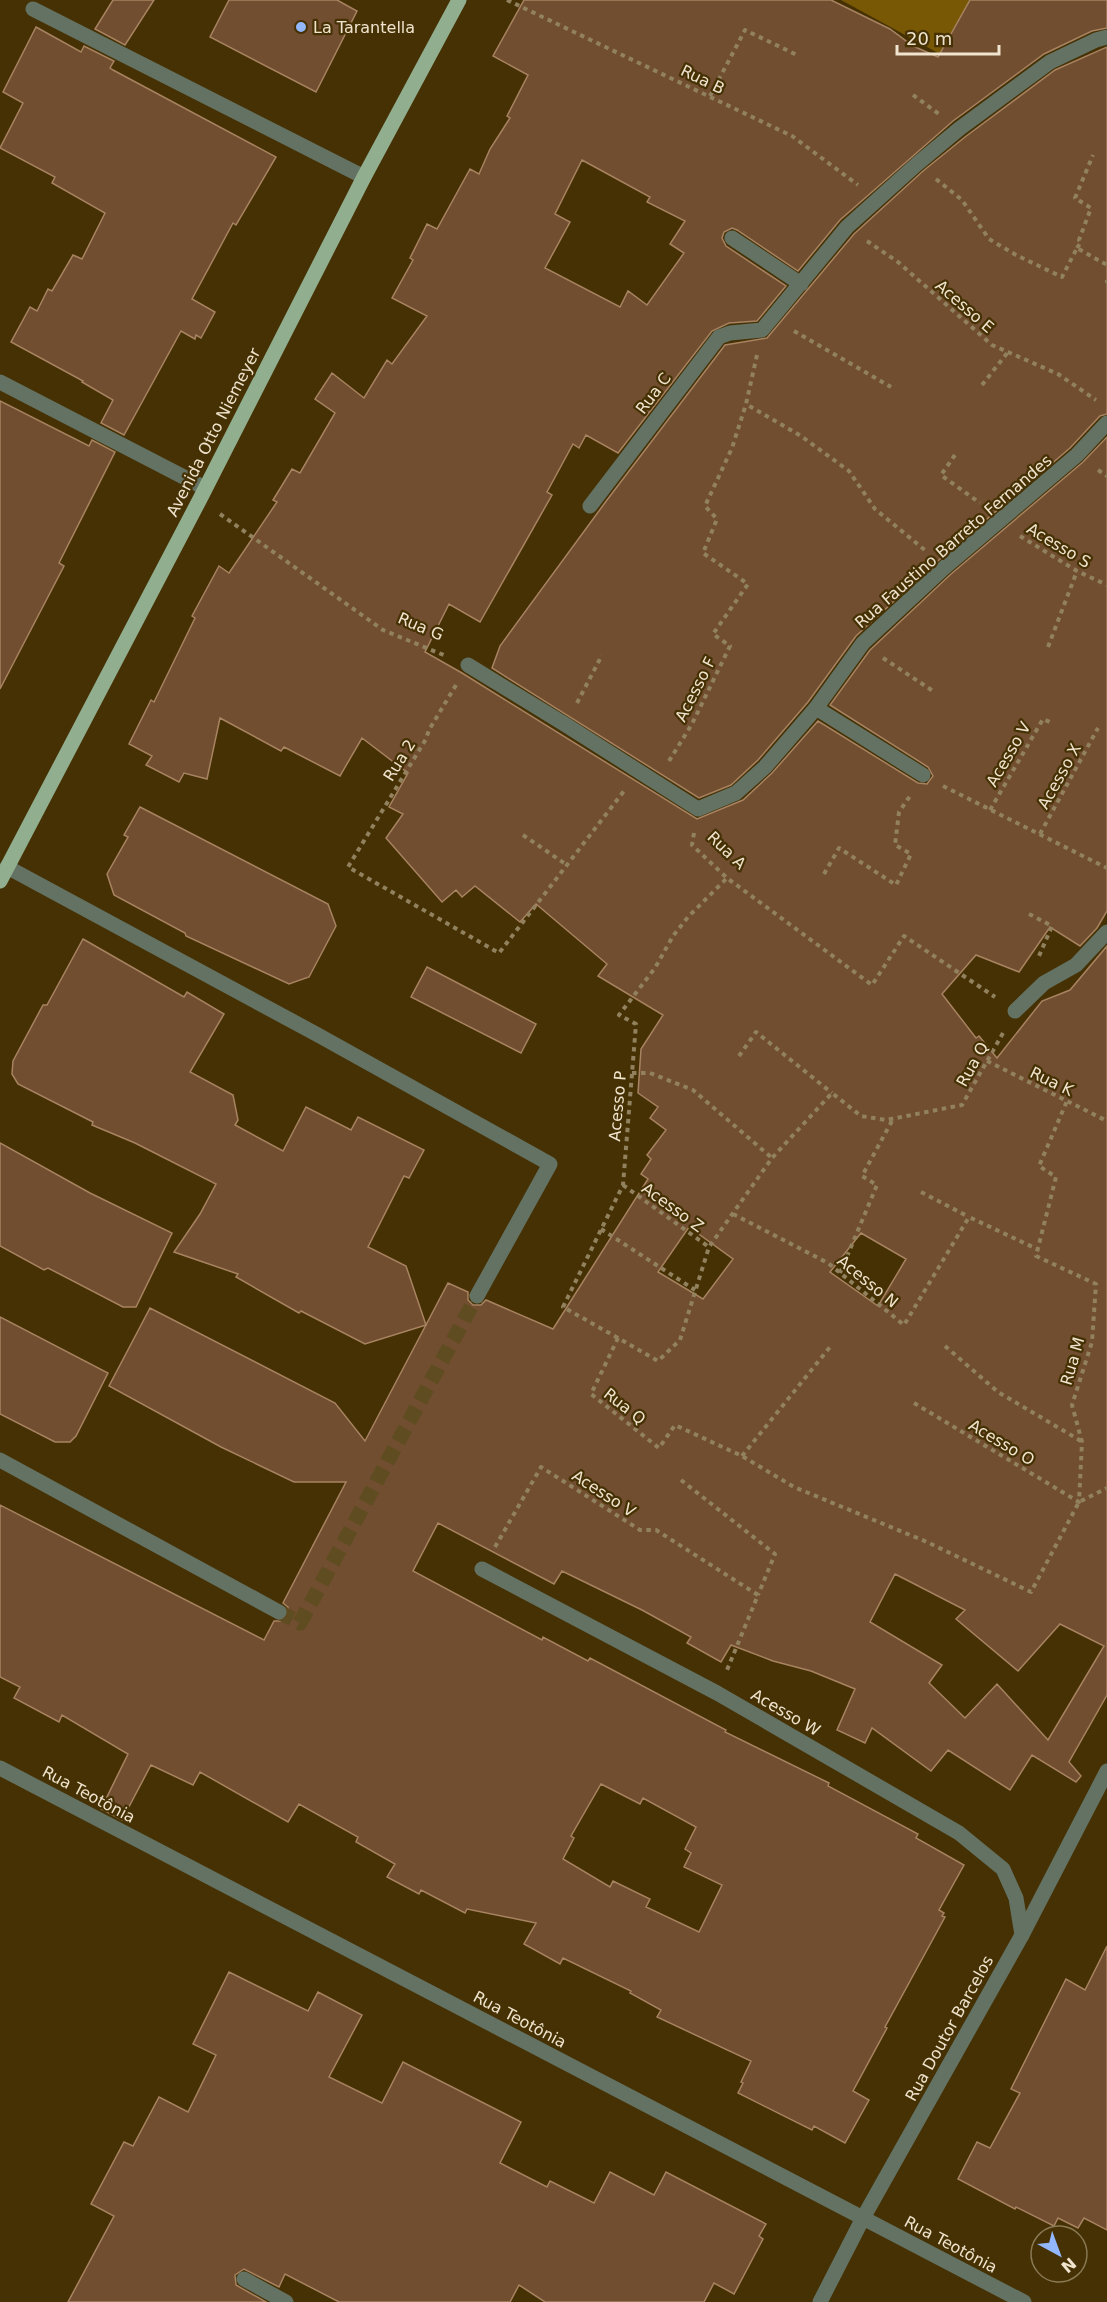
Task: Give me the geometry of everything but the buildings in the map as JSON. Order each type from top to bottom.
[{"type":"main road","name":"Avenida Otto Niemeyer","points":[[4,874],[364,177],[459,0]]},
{"type":"street","points":[[33,9],[364,177]]},
{"type":"street","points":[[762,330],[847,227],[917,164],[959,129],[1050,62],[1107,37]]},
{"type":"street","points":[[732,238],[801,284]]},
{"type":"street","name":"Rua C","points":[[591,506],[719,337],[730,333],[762,330]]},
{"type":"street","points":[[0,382],[202,494]]},
{"type":"street","name":"Rua Faustino Barreto Fernandes","points":[[698,809],[736,793],[765,767],[816,708],[863,644],[945,567],[1077,455],[1107,423]]},
{"type":"street","points":[[468,665],[566,724],[698,809]]},
{"type":"street","points":[[816,708],[923,775]]},
{"type":"street","points":[[4,874],[318,1035],[550,1164],[477,1296]]},
{"type":"street","points":[[1015,1011],[1044,983],[1076,965],[1107,932]]},
{"type":"street","points":[[0,1460],[279,1612]]},
{"type":"street","name":"Acesso W","points":[[482,1569],[717,1693],[959,1833],[1003,1869],[1016,1898],[1022,1935]]},
{"type":"street","name":"Rua Teotônia","points":[[0,1768],[1024,2302]]},
{"type":"street","name":"Rua Doutor Barcelos","points":[[820,2302],[863,2218],[1022,1935],[1107,1771]]},
{"type":"street","points":[[244,2279],[286,2302]]},
{"type":"path","name":"Rua B","points":[[507,0],[792,136],[878,199]]},
{"type":"path","points":[[710,96],[745,30],[799,56]]},
{"type":"path","points":[[917,164],[962,200],[989,239],[1062,277],[1081,242],[1079,240],[1091,208],[1075,198],[1093,155]]},
{"type":"path","name":"Acesso E","points":[[847,227],[898,262],[992,345],[1058,374],[1097,400]]},
{"type":"path","points":[[1077,248],[1107,265]]},
{"type":"path","points":[[772,318],[891,387]]},
{"type":"path","name":"Acesso F","points":[[656,782],[692,724],[730,646],[713,634],[748,584],[703,553],[717,519],[705,506],[732,448],[746,404],[762,330]]},
{"type":"path","points":[[982,386],[1008,352]]},
{"type":"path","points":[[746,404],[801,436],[849,471],[875,509],[945,567]]},
{"type":"path","name":"Acesso S","points":[[956,455],[941,475],[1001,521],[1077,571],[1107,585]]},
{"type":"path","name":"Rua G","points":[[202,494],[383,630],[468,665]]},
{"type":"path","points":[[1048,647],[1077,571]]},
{"type":"path","points":[[863,644],[933,691]]},
{"type":"path","points":[[566,724],[602,655]]},
{"type":"path","name":"Rua 2","points":[[468,665],[348,867],[499,953],[567,865]]},
{"type":"path","name":"Acesso V","points":[[990,810],[1043,719],[1052,723]]},
{"type":"path","name":"Acesso X","points":[[1041,834],[1098,728]]},
{"type":"path","points":[[523,835],[567,865],[639,772]]},
{"type":"path","points":[[824,874],[839,848],[896,885],[911,854],[895,845],[899,812],[923,775],[1107,868]]},
{"type":"path","name":"Rua A","points":[[698,809],[692,845],[727,878],[872,985],[904,936],[1015,1011]]},
{"type":"path","name":"Acesso P","points":[[618,1338],[563,1307],[623,1185],[636,1024],[619,1015],[655,968],[673,936],[688,917],[727,878]]},
{"type":"path","name":"Rua Q","points":[[739,1056],[756,1032],[861,1116],[886,1120],[962,1106],[1015,1011]]},
{"type":"path","name":"Rua K","points":[[987,1061],[1107,1121]]},
{"type":"path","points":[[632,1073],[650,1073],[693,1090],[772,1158]]},
{"type":"path","points":[[618,1338],[658,1361],[680,1341],[709,1247],[772,1158],[832,1093]]},
{"type":"path","points":[[921,1192],[1037,1249],[1056,1177],[1039,1166],[1067,1101]]},
{"type":"path","points":[[840,1273],[877,1185],[862,1176],[893,1118]]},
{"type":"path","name":"Acesso Z","points":[[623,1185],[709,1247]]},
{"type":"path","name":"Acesso N","points":[[733,1214],[828,1263],[904,1325],[969,1217]]},
{"type":"path","points":[[601,1229],[694,1290]]},
{"type":"path","name":"Rua M","points":[[1037,1249],[1036,1256],[1096,1284],[1092,1342],[1072,1405],[1082,1442],[1079,1502]]},
{"type":"path","name":"Rua Q","points":[[618,1338],[591,1394],[659,1448],[675,1425],[742,1456],[794,1487],[927,1542],[1031,1592],[1079,1502]]},
{"type":"path","points":[[945,1346],[998,1392],[1082,1442]]},
{"type":"path","points":[[742,1456],[830,1347]]},
{"type":"path","name":"Acesso O","points":[[914,1403],[1079,1502]]},
{"type":"path","name":"Acesso V","points":[[482,1569],[541,1467],[640,1530],[656,1530],[758,1595]]},
{"type":"path","points":[[681,1480],[775,1554],[717,1693]]},
{"type":"path","points":[[1079,1502],[1107,1488]]},
{"type":"shaded area","points":[[841,0],[970,0],[940,54]]},
{"type":"tunnel","points":[[279,1612],[300,1623],[477,1296]]},
{"type":"place","name":"La Tarantella","points":[[301,27]]}]
